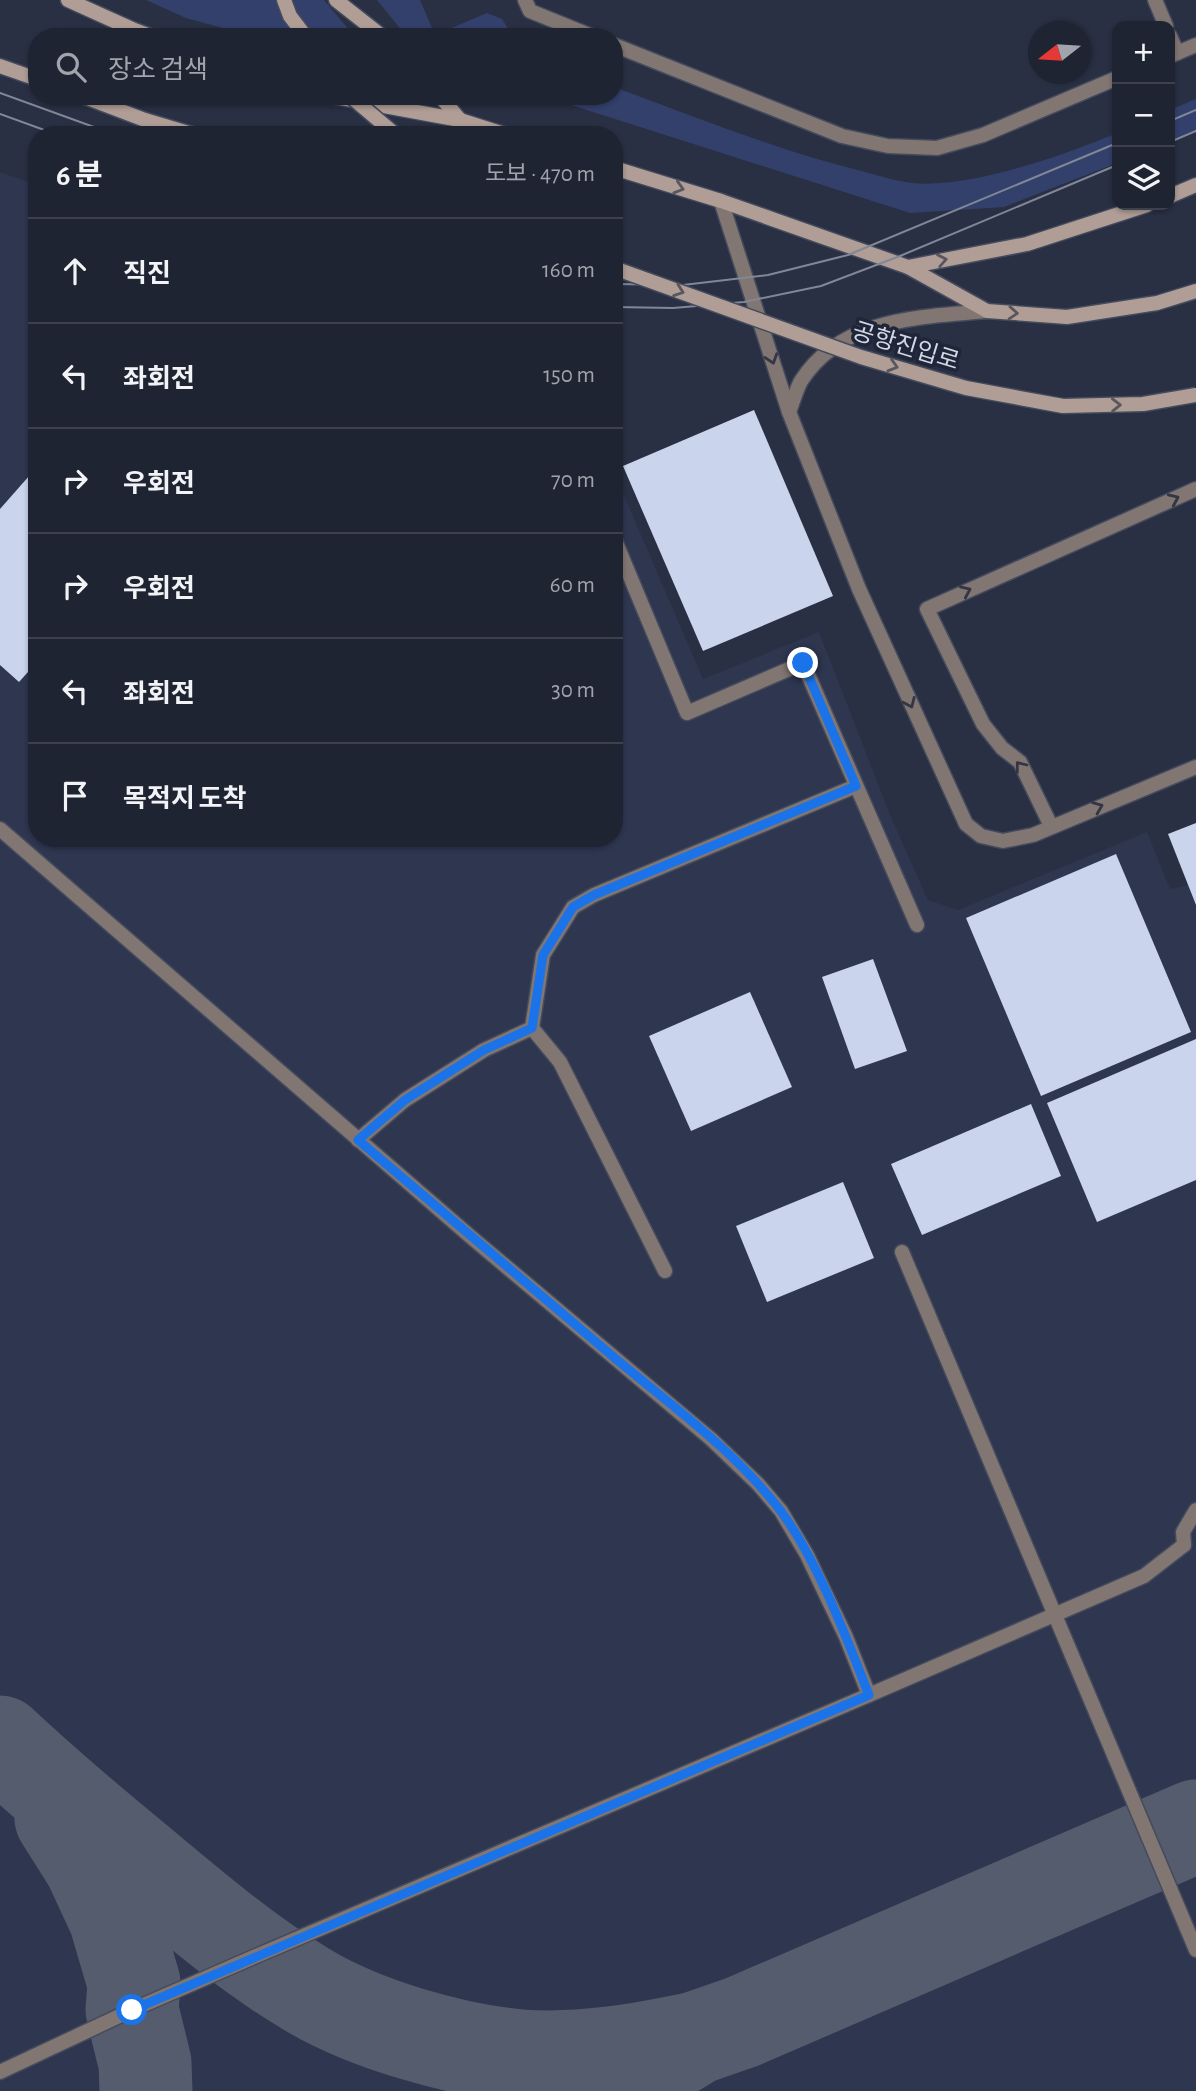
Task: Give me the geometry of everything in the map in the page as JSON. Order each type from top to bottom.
[{"type":"main road","points":[[68,0],[132,28]]},
{"type":"main road","points":[[284,0],[290,16],[299,28]]},
{"type":"main road","points":[[336,0],[372,28]]},
{"type":"main road","points":[[0,66],[28,76]]},
{"type":"main road","points":[[106,105],[165,126]]},
{"type":"main road","points":[[361,105],[385,126]]},
{"type":"main road","points":[[379,105],[479,126]]},
{"type":"main road","points":[[448,105],[460,120]]},
{"type":"main road","points":[[623,171],[721,201],[908,267],[987,311],[1067,317],[1157,303],[1196,291]]},
{"type":"main road","points":[[1175,193],[1196,185]]},
{"type":"main road","points":[[908,267],[1027,244],[1132,210]]},
{"type":"main road","name":"공항진입로","points":[[623,271],[861,357],[966,388],[1063,406],[1143,404],[1196,395]]},
{"type":"lane","points":[[525,0],[530,11],[572,28]]},
{"type":"lane","points":[[1155,0],[1164,21]]},
{"type":"lane","points":[[1175,54],[1196,45]]},
{"type":"lane","points":[[623,49],[842,136],[888,146],[937,148],[983,135],[1112,80]]},
{"type":"lane","points":[[721,201],[789,412],[881,641],[966,824],[981,836],[1003,841],[1033,835],[1196,767]]},
{"type":"lane","points":[[789,412],[800,384],[815,362],[850,337],[883,323],[987,311]]},
{"type":"lane","points":[[1051,826],[1020,762],[997,743],[983,724],[927,609],[1196,489]]},
{"type":"lane","points":[[623,560],[687,713],[803,663],[917,925]]},
{"type":"lane","points":[[665,1271],[560,1062],[532,1028],[543,955],[573,907],[594,895],[856,786]]},
{"type":"lane","points":[[0,829],[471,1237],[711,1439],[758,1484],[781,1511],[807,1555],[846,1637],[869,1695]]},
{"type":"lane","points":[[358,1140],[405,1100],[484,1050],[532,1028]]},
{"type":"lane","points":[[902,1252],[1196,1950]]},
{"type":"lane","points":[[0,2072],[256,1956],[1144,1576],[1190,1547],[1183,1532],[1196,1510]]},
{"type":"shaded area","points":[[146,0],[324,0],[347,28],[223,28],[186,18]]},
{"type":"shaded area","points":[[377,0],[420,0],[432,28],[400,28]]},
{"type":"shaded area","points":[[487,13],[502,19],[508,28],[452,28]]},
{"type":"shaded area","points":[[623,90],[829,163],[912,183],[961,181],[988,176],[1044,160],[1112,135],[1112,165],[1004,207],[910,213],[571,105],[623,105]]},
{"type":"shaded area","points":[[1196,99],[1196,132],[1175,140],[1175,108]]},
{"type":"shaded area","points":[[0,172],[28,182],[28,847],[623,847],[623,493],[703,679],[819,632],[891,817],[928,900],[958,910],[1147,832],[1170,889],[1188,885],[1196,906],[1196,2091],[0,2091]]},
{"type":"building","points":[[754,410],[833,596],[703,651],[623,466]]},
{"type":"building","points":[[28,477],[28,672],[19,682],[0,665],[0,509]]},
{"type":"building","points":[[1196,823],[1196,905],[1168,834]]},
{"type":"building","points":[[1116,854],[1191,1032],[1041,1096],[966,918]]},
{"type":"building","points":[[873,959],[907,1051],[855,1069],[822,977]]},
{"type":"building","points":[[750,992],[792,1087],[691,1131],[649,1036]]},
{"type":"building","points":[[1196,1039],[1196,1180],[1097,1222],[1047,1103]]},
{"type":"building","points":[[1031,1104],[1061,1176],[922,1235],[891,1164]]},
{"type":"building","points":[[843,1182],[874,1258],[767,1302],[736,1226]]},
{"type":"taxiway","points":[[0,1742],[227,1935],[329,2002],[410,2033],[468,2048],[522,2056],[566,2057],[610,2053],[696,2038]]},
{"type":"taxiway","points":[[61,1818],[90,1864],[115,1918],[134,1983],[132,2010],[145,2063],[146,2091]]},
{"type":"taxiway","points":[[640,2066],[673,2052],[696,2038],[742,2022],[1196,1826]]},
{"type":"tram line","points":[[0,93],[28,103]]},
{"type":"tram line","points":[[33,105],[91,126]]},
{"type":"tram line","points":[[1175,119],[1196,110]]},
{"type":"tram line","points":[[0,114],[33,126]]},
{"type":"tram line","points":[[1175,140],[1196,131]]},
{"type":"tram line","points":[[623,284],[683,285],[768,275],[848,255],[1112,145]]},
{"type":"tram line","points":[[623,307],[673,308],[744,302],[821,286],[900,256],[1112,167]]},
{"type":"route","points":[[132,2010],[869,1695],[846,1637],[807,1555],[781,1511],[758,1484],[711,1439],[358,1140],[405,1100],[484,1050],[532,1028],[543,955],[573,907],[594,895],[856,786],[803,663]]}]
